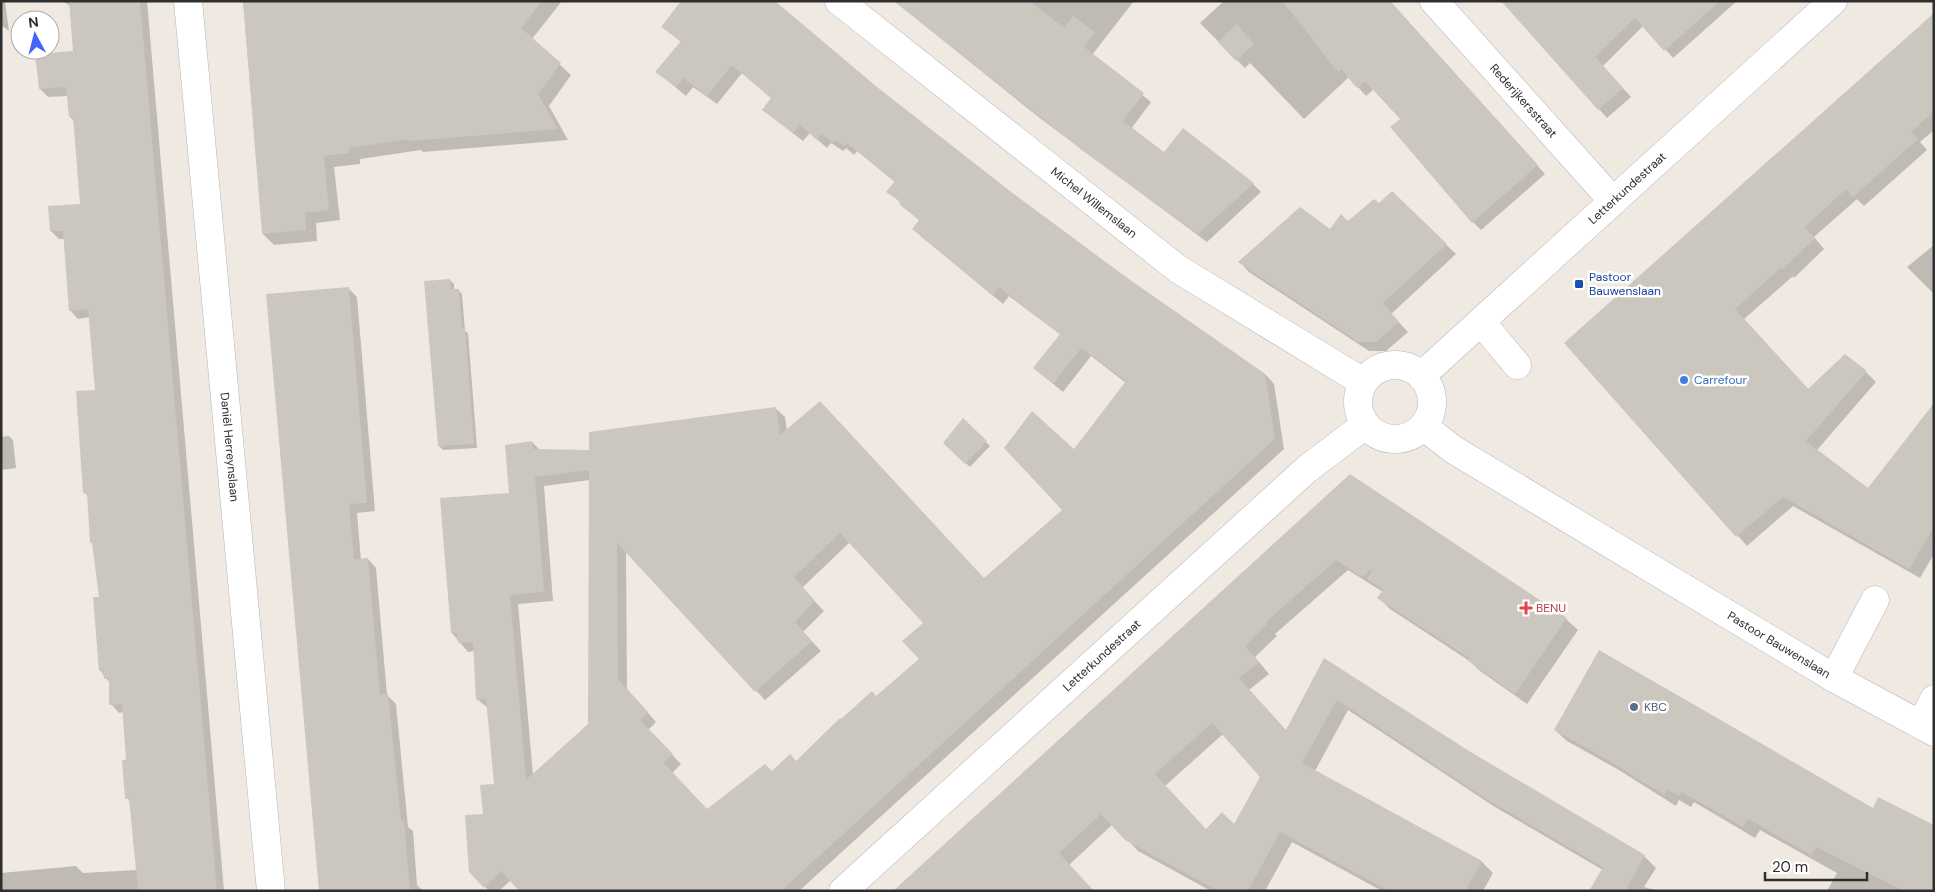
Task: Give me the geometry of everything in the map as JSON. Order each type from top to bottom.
[{"type":"street","name":"Daniël Herreynslaan","points":[[188,1],[271,891]]},
{"type":"street","name":"Michel Willemslaan","points":[[839,1],[1178,269],[1363,382]]},
{"type":"street","name":"Rederijkersstraat","points":[[1434,1],[1613,201]]},
{"type":"street","name":"Letterkundestraat","points":[[1421,376],[1833,1]]},
{"type":"street","points":[[1481,322],[1517,365]]},
{"type":"street","points":[[1390,365],[1402,365],[1421,376],[1429,386],[1432,398],[1431,411],[1416,433],[1404,438],[1389,439],[1376,434],[1365,425],[1357,405],[1358,394],[1363,382],[1379,368],[1390,365]]},
{"type":"street","name":"Letterkundestraat","points":[[843,891],[1307,469],[1365,425]]},
{"type":"street","name":"Pastoor Bauwenslaan","points":[[1422,426],[1454,450],[1834,678],[1927,728]]},
{"type":"street","points":[[1834,678],[1875,600]]},
{"type":"street","points":[[1927,728],[1934,699]]},
{"type":"building","points":[[69,1],[140,1],[217,891],[138,891],[129,798],[125,799],[122,760],[126,760],[122,704],[109,705],[109,678],[104,679],[103,670],[99,671],[93,597],[99,597],[92,543],[90,543],[87,493],[83,493],[76,391],[95,390],[88,309],[69,311],[63,231],[50,231],[48,206],[80,204],[73,117],[69,117],[66,87],[39,89],[36,60],[60,60],[60,52],[73,51]]},
{"type":"building","points":[[243,1],[542,1],[521,28],[561,63],[538,94],[558,129],[410,141],[409,139],[349,148],[349,153],[324,156],[329,210],[305,213],[306,230],[262,234]]},
{"type":"building","points":[[681,1],[775,1],[877,87],[1010,191],[1134,283],[1265,374],[1275,439],[781,891],[519,891],[501,871],[484,888],[469,872],[465,815],[483,814],[480,785],[494,784],[486,699],[476,700],[473,642],[458,643],[457,633],[451,633],[440,498],[509,493],[505,445],[532,441],[533,449],[589,450],[589,432],[776,407],[780,435],[820,401],[984,578],[1062,510],[1004,448],[1032,411],[1074,449],[1126,381],[1081,348],[1053,384],[1033,368],[1060,334],[999,287],[993,295],[912,229],[919,220],[899,204],[901,202],[886,192],[895,181],[847,143],[844,146],[836,140],[833,143],[821,134],[817,140],[800,125],[793,133],[762,110],[771,98],[732,65],[707,96],[683,78],[676,87],[655,72],[681,41],[661,27]],"holes":[[[589,470],[588,724],[526,780],[510,595],[544,592],[535,477]],[[840,533],[923,623],[902,641],[919,659],[876,696],[872,691],[840,718],[796,761],[790,754],[772,771],[765,764],[707,809],[664,763],[673,754],[640,720],[648,712],[618,679],[617,543],[755,692],[812,641],[795,622],[815,601],[794,577]]]},
{"type":"building","points":[[894,1],[1030,1],[1064,28],[1073,16],[1095,32],[1084,47],[1144,93],[1123,121],[1164,152],[1183,128],[1254,183],[1198,234],[1083,151]]},
{"type":"building","points":[[1282,1],[1390,1],[1538,165],[1472,223],[1390,127],[1400,119],[1365,81],[1357,88],[1341,69],[1338,72]]},
{"type":"building","points":[[1501,1],[1720,1],[1664,51],[1635,18],[1595,57],[1623,88],[1598,110]]},
{"type":"building","points":[[1934,13],[1934,111],[1911,132],[1918,139],[1853,197],[1846,189],[1805,227],[1815,238],[1783,269],[1782,267],[1735,309],[1808,389],[1845,354],[1867,371],[1806,441],[1868,488],[1934,403],[1934,527],[1909,569],[1783,497],[1736,537],[1564,343]]},
{"type":"building","points":[[1237,24],[1254,44],[1236,61],[1218,42]]},
{"type":"building","points":[[1392,191],[1447,244],[1383,303],[1399,322],[1376,342],[1358,342],[1238,262],[1300,207],[1330,229],[1341,214],[1348,221],[1374,199],[1379,203]]},
{"type":"building","points":[[450,279],[451,289],[459,289],[462,328],[465,328],[474,444],[438,446],[424,281]]},
{"type":"building","points":[[349,287],[367,503],[349,504],[354,559],[368,558],[380,695],[388,694],[401,821],[404,821],[410,891],[319,891],[266,294]]},
{"type":"building","points":[[963,418],[987,441],[965,464],[943,443]]},
{"type":"building","points":[[1350,474],[1567,618],[1515,694],[1467,660],[1469,658],[1377,598],[1383,590],[1367,579],[1373,568],[1362,577],[1336,560],[1265,623],[1267,624],[1245,646],[1259,662],[1239,678],[1286,730],[1324,658],[1469,751],[1645,855],[1625,891],[1589,891],[1603,867],[1483,797],[1337,700],[1302,763],[1482,861],[1465,891],[1389,891],[1280,832],[1248,891],[1218,891],[1125,840],[1101,814],[1059,853],[1094,891],[893,891]],"holes":[[[1212,723],[1260,777],[1234,824],[1222,812],[1206,829],[1155,774]]]},
{"type":"building","points":[[1599,650],[1873,808],[1878,797],[1934,825],[1934,891],[1904,891],[1816,847],[1811,855],[1748,819],[1743,827],[1682,792],[1679,796],[1668,790],[1664,795],[1554,730]]},
{"type":"place","name":"Pastoor Bauwenslaan","points":[[1579,284]]},
{"type":"place","name":"Carrefour","points":[[1684,380]]},
{"type":"place","name":"BENU","points":[[1526,608]]},
{"type":"place","name":"KBC","points":[[1634,707]]}]
